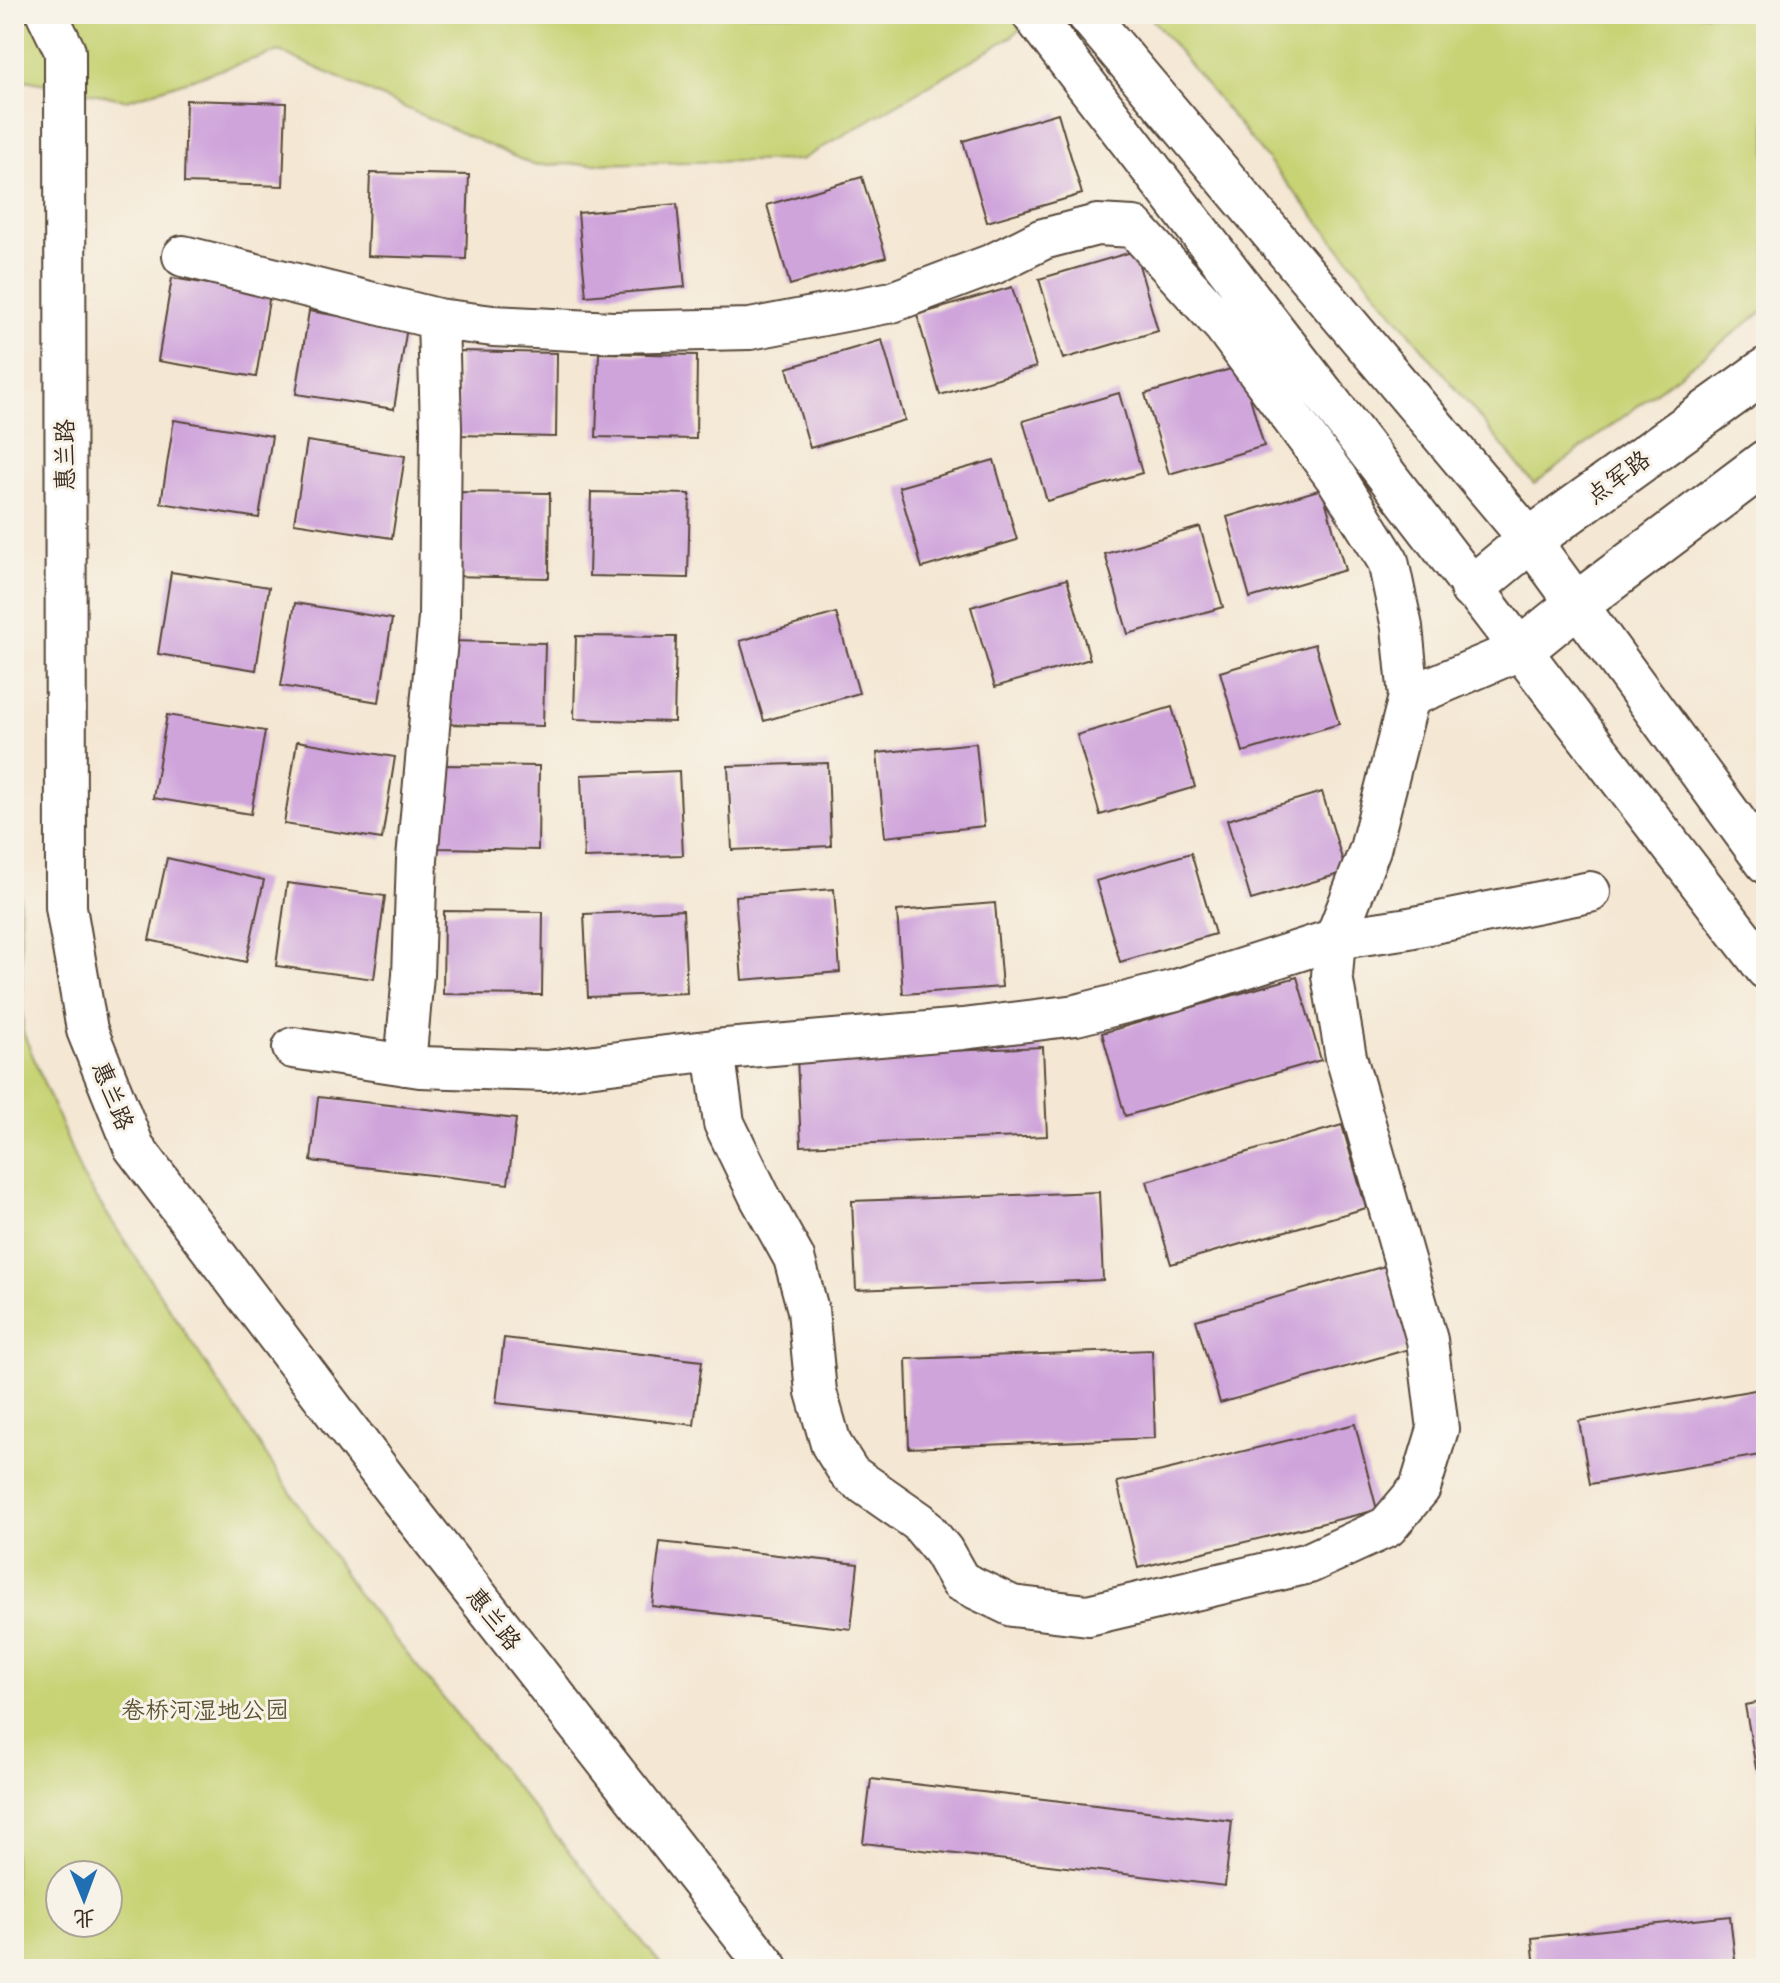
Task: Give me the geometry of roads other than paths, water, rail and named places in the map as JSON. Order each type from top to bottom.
[{"type":"main road","name":"点军路","points":[[1472,588],[1530,540],[1766,370]]},
{"type":"main road","points":[[1522,649],[1766,462]]},
{"type":"street","name":"惠兰路","points":[[47,14],[65,51],[66,907],[87,1030],[134,1147],[394,1490],[769,1969]]},
{"type":"street","points":[[1032,14],[1766,969]]},
{"type":"street","points":[[1087,14],[1530,540],[1766,863]]},
{"type":"street","points":[[183,256],[438,319],[493,326],[613,332],[750,329],[892,302],[993,264],[1043,239],[1097,225],[1134,227],[1224,326],[1337,479],[1388,561],[1402,627],[1409,697],[1370,849],[1335,939],[1332,976],[1346,1057],[1427,1340],[1438,1429],[1420,1488],[1387,1527],[1309,1563],[1088,1615],[1012,1606],[960,1581],[943,1551],[919,1522],[850,1474],[831,1444],[816,1392],[808,1310],[794,1258],[724,1123],[714,1050]]},
{"type":"street","points":[[405,1065],[423,782],[439,618],[441,428],[438,319]]},
{"type":"street","points":[[1409,697],[1522,649]]},
{"type":"street","points":[[293,1048],[405,1065],[547,1071],[714,1050],[963,1029],[1076,1015],[1176,990],[1335,939],[1409,928],[1590,892]]},
{"type":"park label","name":"卷桥河湿地公园","points":[[205,1710]]}]
